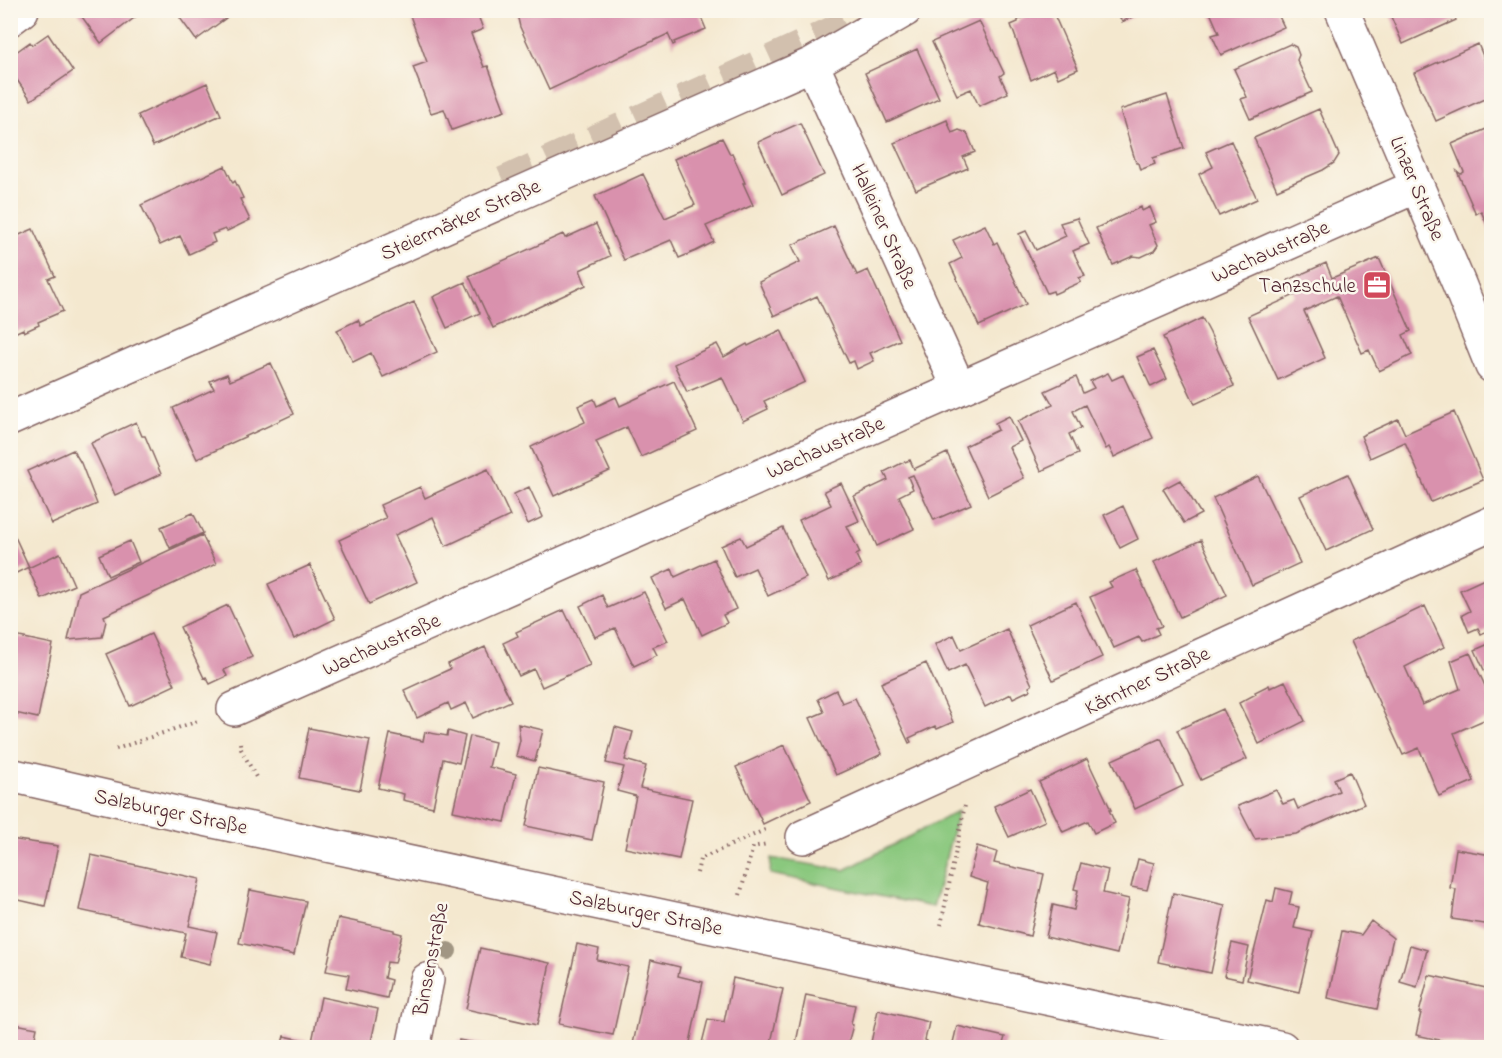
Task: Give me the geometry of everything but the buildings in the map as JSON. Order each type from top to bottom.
[{"type":"street","points":[[10,19],[22,10]]},
{"type":"street","name":"Steiermärker Straße","points":[[10,419],[812,64],[905,10]]},
{"type":"street","name":"Linzer Straße","points":[[1342,10],[1491,366]]},
{"type":"street","name":"Halleiner Straße","points":[[812,64],[958,388]]},
{"type":"street","name":"Wachaustraße","points":[[234,709],[1417,186]]},
{"type":"street","name":"Kärntner Straße","points":[[803,837],[1491,523]]},
{"type":"street","name":"Salzburger Straße","points":[[10,775],[185,815],[1282,1047]]},
{"type":"street","name":"Binsenstraße","points":[[413,1047],[427,980]]},
{"type":"path","points":[[116,749],[234,709]]},
{"type":"path","points":[[941,925],[968,791],[959,766]]},
{"type":"path","points":[[697,873],[700,859],[775,825],[803,837]]},
{"type":"path","points":[[730,931],[753,847],[803,837]]},
{"type":"path","name":"Binsenstraße","points":[[427,980],[447,870]]},
{"type":"green space","points":[[958,811],[933,907],[770,874],[771,858],[845,870]]},
{"type":"tunnel","points":[[504,183],[872,15]]},
{"type":"place","name":"Tanzschule","points":[[1377,285]]}]
